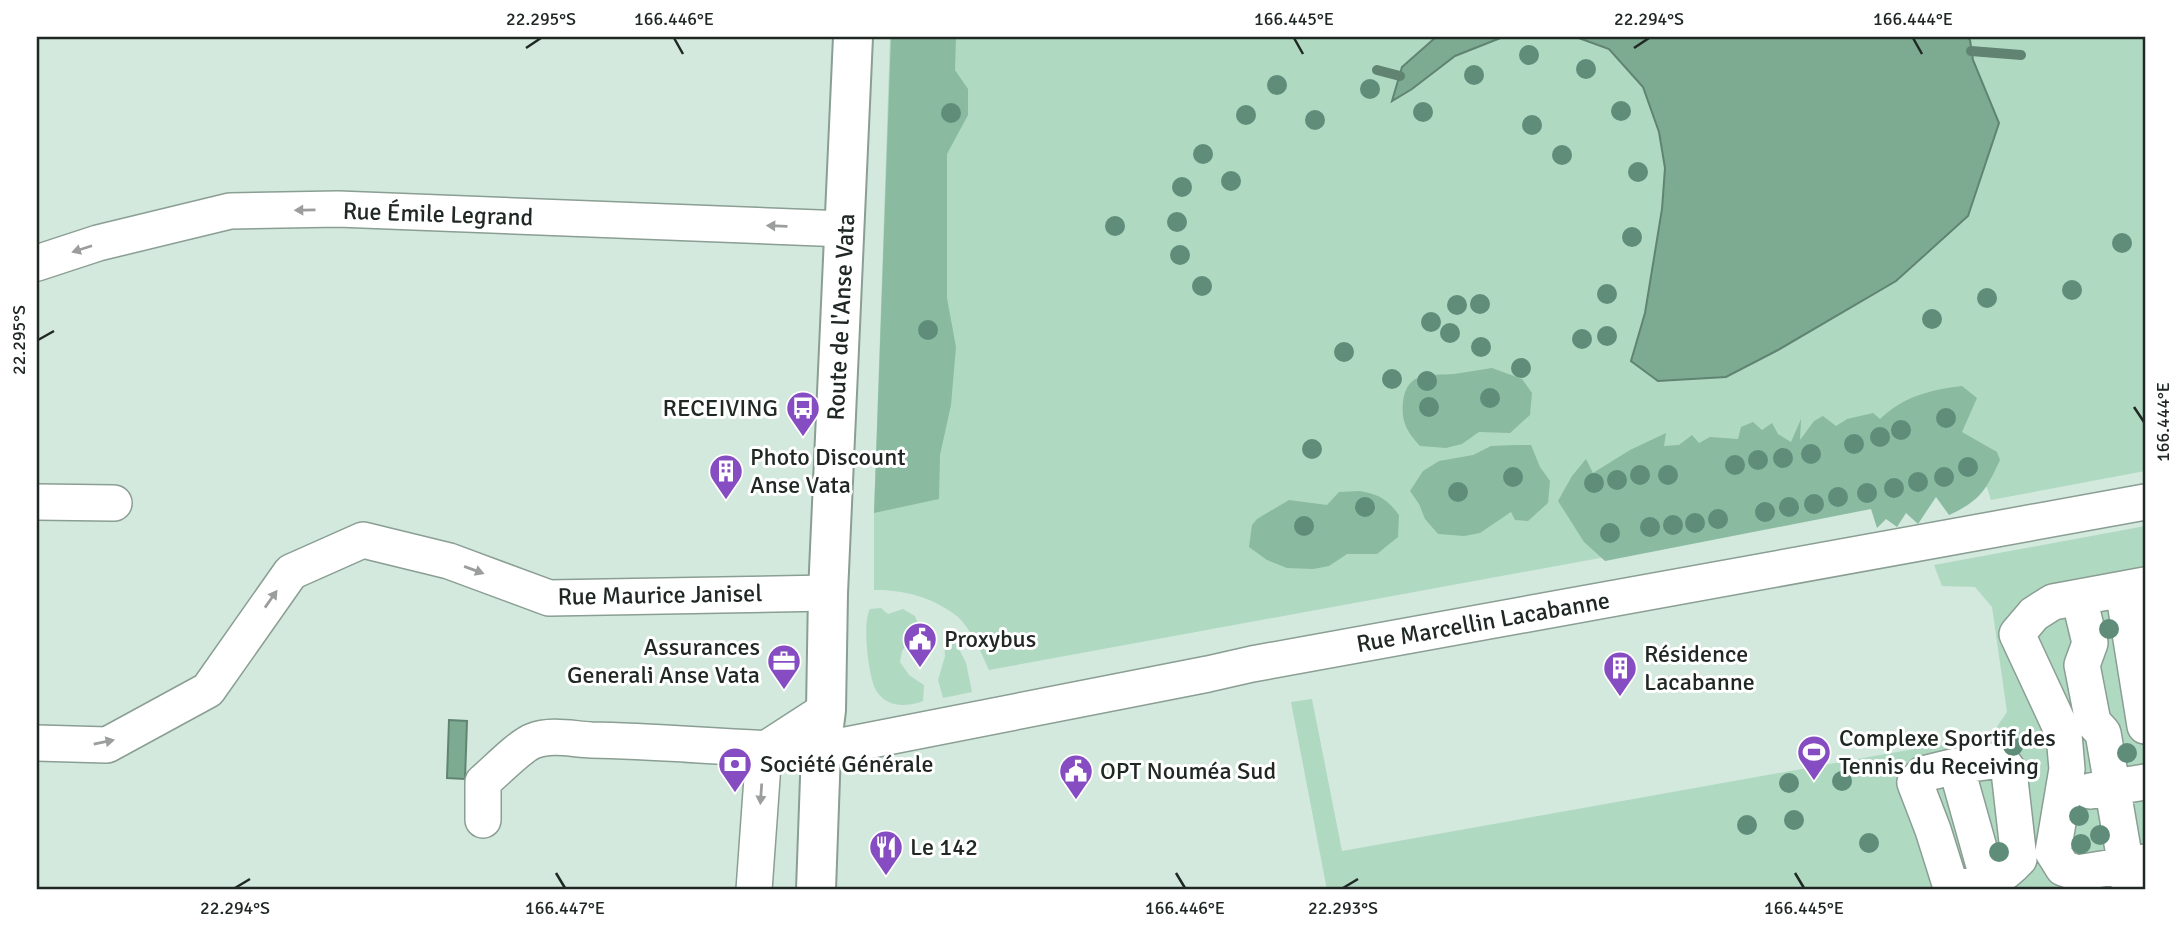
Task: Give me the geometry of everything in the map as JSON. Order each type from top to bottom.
[{"type":"main road","name":"Route de l'Anse Vata","points":[[816,890],[821,750],[826,710],[828,593],[853,37]]},
{"type":"street","name":"Rue Émile Legrand","points":[[37,263],[98,243],[230,211],[338,209],[845,229]]},
{"type":"street","points":[[37,502],[114,503]]},
{"type":"street","name":"Rue Marcellin Lacabanne","points":[[483,820],[483,782],[530,742],[549,737],[645,740],[764,750],[821,750],[1252,664],[2145,502]]},
{"type":"street","name":"Rue Maurice Janisel","points":[[37,743],[107,745],[208,690],[291,572],[363,540],[449,561],[549,598],[828,593]]},
{"type":"street","points":[[2082,610],[2090,643],[2082,664],[2093,722],[2104,733],[2129,784],[2134,872],[2077,873],[2063,868],[2053,852],[2067,768],[2063,735],[2017,634],[2034,614],[2053,601],[2139,595]]},
{"type":"street","points":[[2034,614],[2056,609],[2082,610],[2139,595]]},
{"type":"street","points":[[2139,595],[2145,726]]},
{"type":"street","points":[[2088,695],[2142,685]]},
{"type":"street","points":[[754,890],[764,750],[826,710]]},
{"type":"street","points":[[1995,887],[2019,859],[2009,771],[2001,760],[1923,774],[1915,783],[1950,884],[1955,889],[1995,887],[2026,880],[2060,863]]},
{"type":"street","points":[[1956,766],[1970,820],[1995,887]]},
{"type":"street","points":[[2062,795],[2129,784]]},
{"type":"street","points":[[1933,830],[2013,806]]},
{"type":"shaded area","points":[[890,37],[2145,37],[2145,471],[1991,500],[1987,487],[989,670],[967,628],[949,610],[918,596],[874,590],[874,513]]},
{"type":"shaded area","points":[[891,37],[956,37],[955,70],[968,89],[968,115],[947,154],[947,298],[956,347],[951,405],[940,455],[939,499],[874,513]]},
{"type":"shaded area","points":[[1436,37],[1503,37],[1455,56],[1392,101],[1402,67]]},
{"type":"shaded area","points":[[1576,37],[1967,37],[1970,40],[1973,60],[1999,123],[1968,216],[1896,281],[1726,377],[1658,381],[1631,361],[1645,313],[1662,209],[1665,168],[1659,132],[1643,87],[1609,49]]},
{"type":"shaded area","points":[[1492,368],[1522,379],[1532,393],[1530,415],[1510,433],[1479,432],[1462,444],[1446,448],[1420,446],[1404,421],[1403,402],[1409,384],[1428,375]]},
{"type":"shaded area","points":[[1962,386],[1977,398],[1962,432],[1997,452],[2000,460],[1986,487],[1968,505],[1949,515],[1936,497],[1918,524],[1906,513],[1897,527],[1886,519],[1877,528],[1871,509],[1605,561],[1584,542],[1558,501],[1572,476],[1586,459],[1593,473],[1630,450],[1666,433],[1664,446],[1679,445],[1692,435],[1699,443],[1710,437],[1738,439],[1741,427],[1753,422],[1762,430],[1772,423],[1778,434],[1791,442],[1801,419],[1800,440],[1814,421],[1823,416],[1836,426],[1847,419],[1873,413],[1880,419],[1898,405],[1918,395]]},
{"type":"shaded area","points":[[1531,445],[1540,467],[1550,481],[1548,503],[1528,521],[1515,520],[1511,512],[1480,533],[1464,536],[1438,534],[1425,519],[1410,491],[1423,471],[1439,461],[1473,455],[1491,446]]},
{"type":"shaded area","points":[[1360,491],[1383,498],[1399,515],[1398,537],[1377,554],[1347,554],[1329,566],[1313,569],[1287,568],[1267,560],[1249,547],[1252,525],[1257,519],[1289,500],[1327,505],[1339,492]]},
{"type":"shaded area","points":[[2145,526],[2145,880],[2049,890],[1327,890],[1291,702],[1312,699],[1342,851],[1990,737],[2007,712],[1992,607],[1975,587],[1942,586],[1934,565]]},
{"type":"shaded area","points":[[881,608],[888,614],[903,609],[915,616],[919,627],[902,651],[900,662],[909,675],[924,685],[923,701],[898,705],[887,701],[877,692],[871,675],[866,625],[870,609]]},
{"type":"shaded area","points":[[944,639],[954,639],[966,663],[972,692],[943,698],[938,680],[945,656]]},
{"type":"shaded area","points":[[449,720],[467,721],[465,779],[447,778]]},
{"type":"waterway","points":[[1971,51],[2021,55]]},
{"type":"waterway","points":[[1377,70],[1400,76]]},
{"type":"place","name":"RECEIVING","points":[[803,438]]},
{"type":"place","name":"Photo Discount Anse Vata","points":[[726,501]]},
{"type":"place","name":"Proxybus","points":[[920,669]]},
{"type":"place","name":"Assurances Generali Anse Vata","points":[[784,691]]},
{"type":"place","name":"Résidence Lacabanne","points":[[1620,698]]},
{"type":"place","name":"Complexe Sportif des Tennis du Receiving","points":[[1814,782]]},
{"type":"place","name":"Société Générale","points":[[735,794]]},
{"type":"place","name":"OPT Nouméa Sud","points":[[1076,801]]},
{"type":"place","name":"Le 142","points":[[886,877]]}]
